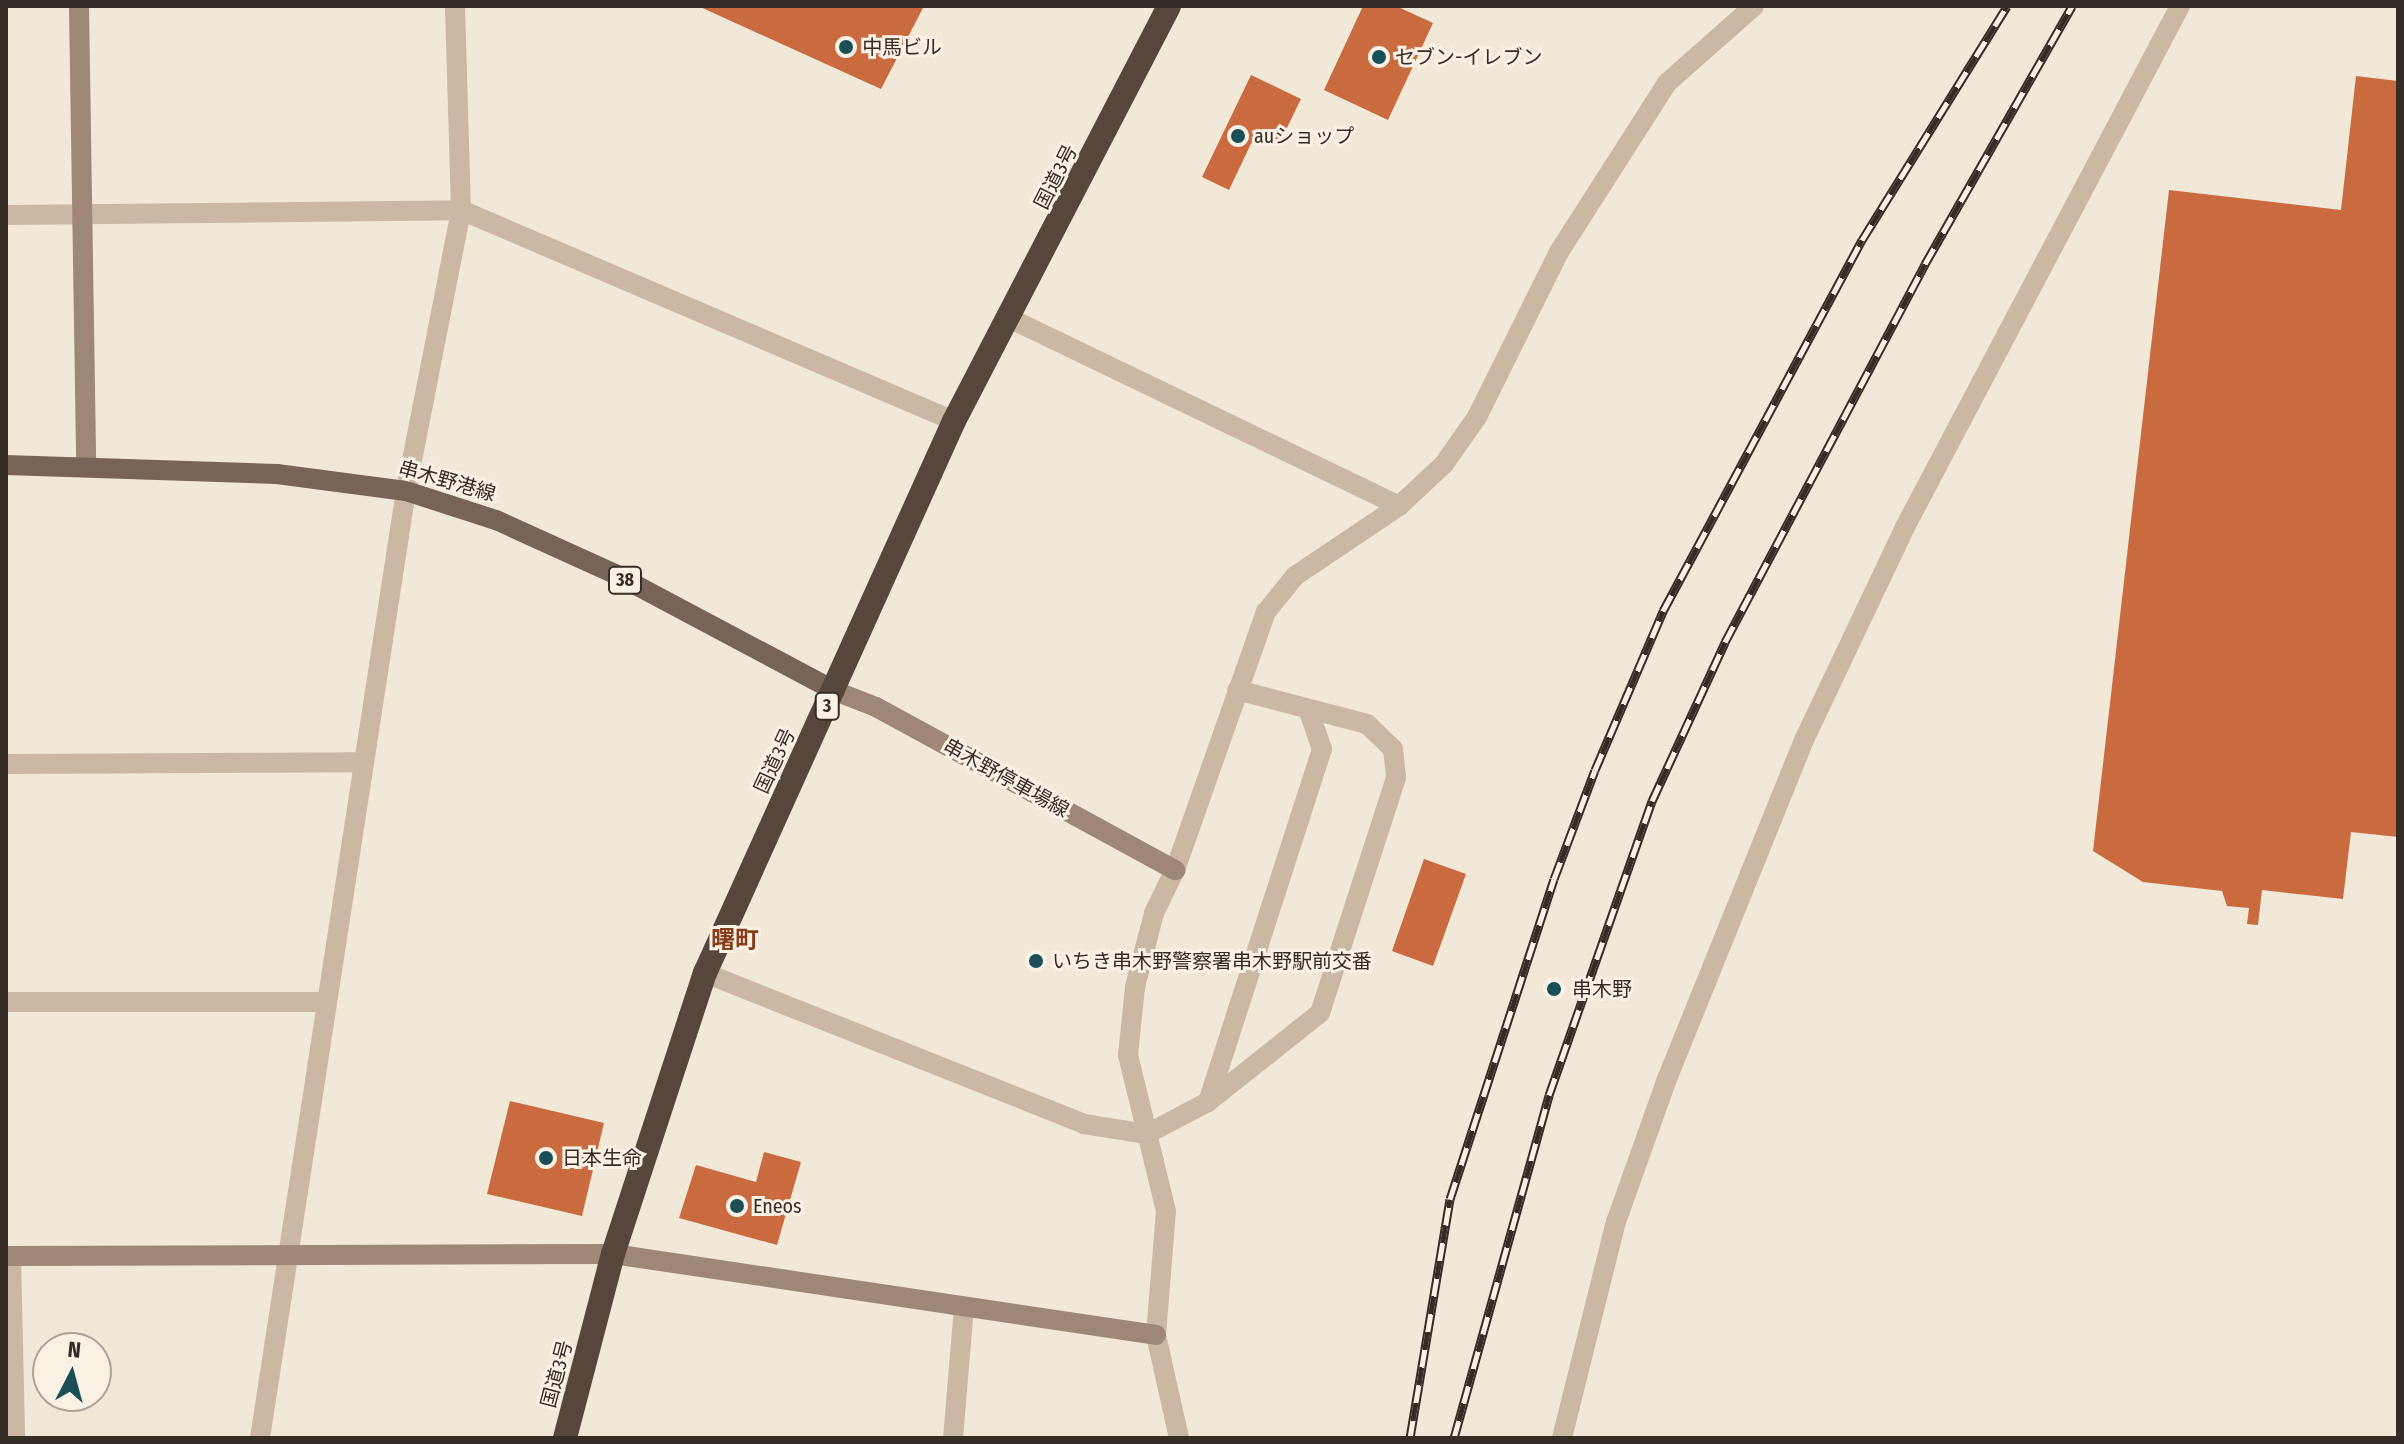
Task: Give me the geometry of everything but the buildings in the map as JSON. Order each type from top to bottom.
[{"type":"highway","name":"国道3号","points":[[565,1438],[613,1254],[705,973],[835,691],[954,421],[1011,319],[1169,6]]},
{"type":"main road","name":"串木野港線","points":[[6,465],[86,464],[277,474],[406,491],[496,520],[602,568],[835,691]]},
{"type":"street","points":[[79,6],[86,464]]},
{"type":"street","points":[[260,1438],[406,491],[461,210],[455,6]]},
{"type":"street","points":[[1179,1438],[1156,1335],[1166,1211],[1128,1055],[1132,1014],[1154,913],[1175,870],[1266,612],[1295,576],[1399,506],[1444,464],[1477,417],[1559,252],[1667,83],[1754,6]]},
{"type":"street","points":[[1562,1438],[1616,1222],[1667,1079],[1804,740],[1905,527],[2180,6]]},
{"type":"street","points":[[6,215],[461,210],[954,421]]},
{"type":"street","points":[[1011,319],[1399,506]]},
{"type":"street","points":[[705,973],[1084,1124],[1147,1134],[1208,1102],[1320,1013],[1396,777],[1393,749],[1367,724],[1237,690]]},
{"type":"street","name":"串木野停車場線","points":[[835,691],[876,707],[1175,870]]},
{"type":"street","points":[[1208,1102],[1322,749],[1308,709]]},
{"type":"street","points":[[6,764],[364,762]]},
{"type":"street","points":[[6,1002],[327,1002]]},
{"type":"street","points":[[15,1438],[8,1256],[613,1254],[1156,1335]]},
{"type":"street","points":[[953,1438],[964,1306]]},
{"type":"railway","points":[[1410,1438],[1450,1199],[1554,879],[1595,770],[1663,611],[1862,240],[2007,6]]},
{"type":"railway","points":[[1454,1438],[1549,1095],[1652,801],[1725,642],[1925,264],[2072,6]]},
{"type":"place","name":"中馬ビル","points":[[846,47]]},
{"type":"place","name":"セブン-イレブン","points":[[1379,57]]},
{"type":"place","name":"auショップ","points":[[1238,136]]},
{"type":"place","name":"いちき串木野警察署串木野駅前交番","points":[[1036,961]]},
{"type":"place","name":"串木野","points":[[1554,989]]},
{"type":"place","name":"日本生命","points":[[546,1158]]},
{"type":"place","name":"Eneos","points":[[737,1206]]},
{"type":"district","name":"曙町","points":[[735,941]]}]
